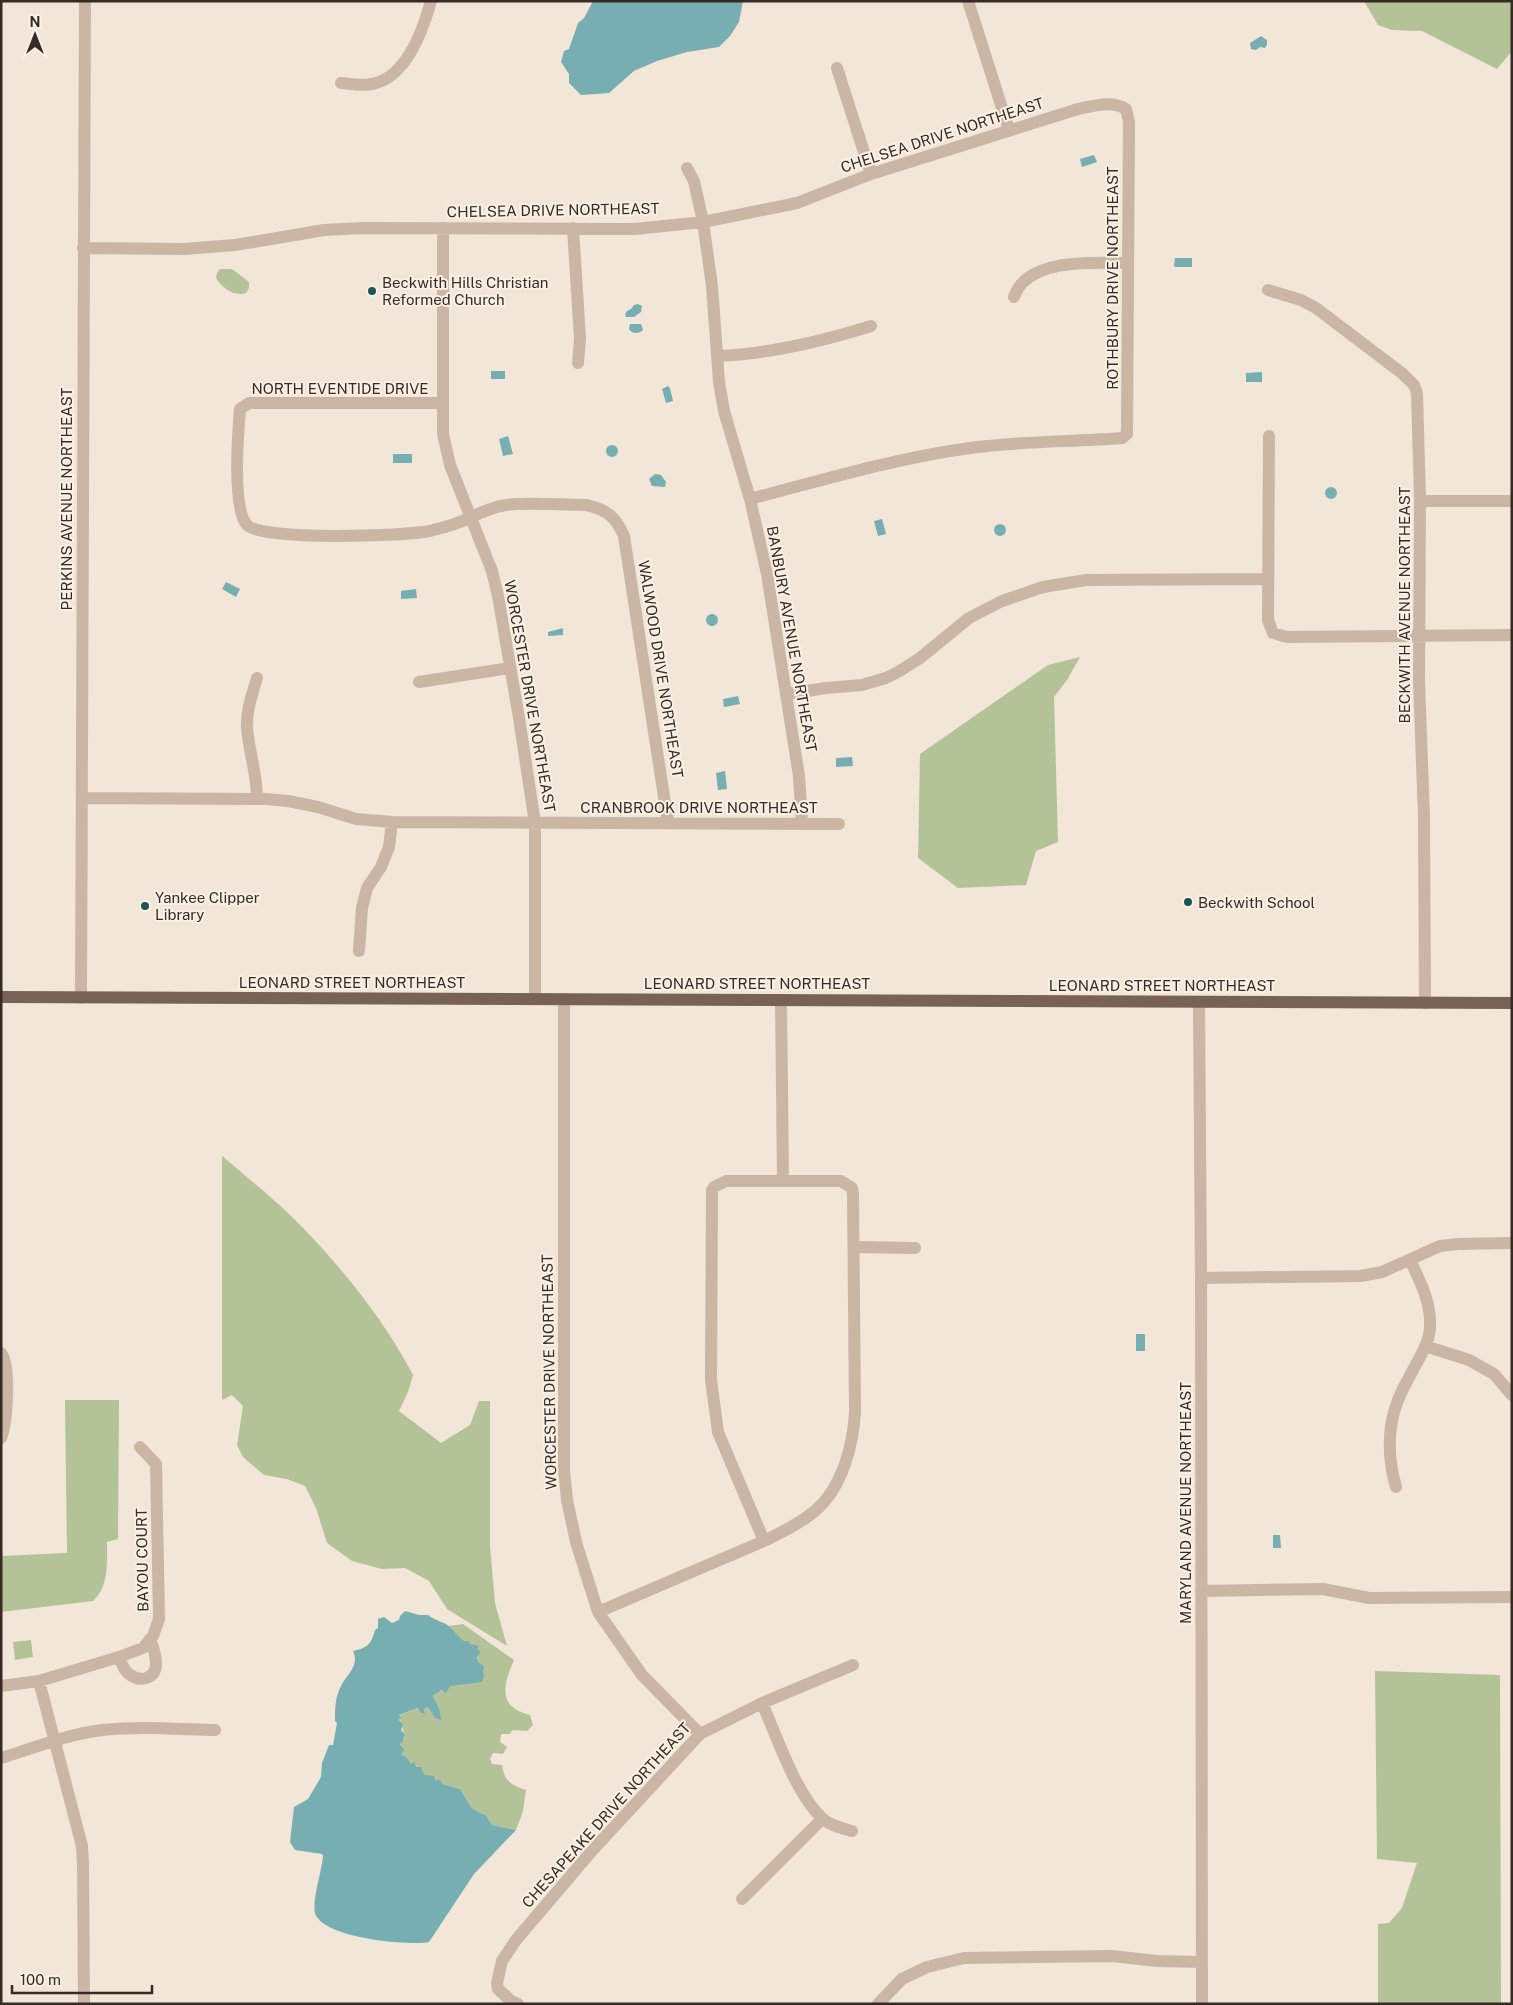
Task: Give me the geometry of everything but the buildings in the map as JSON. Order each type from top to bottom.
[{"type":"main road","name":"LEONARD STREET NORTHEAST","points":[[1,997],[1512,1003]]},
{"type":"street","name":"PERKINS AVENUE NORTHEAST","points":[[81,998],[84,1]]},
{"type":"street","points":[[341,82],[358,86],[373,84],[386,79],[410,54],[418,39],[431,1]]},
{"type":"street","points":[[968,1],[1009,130]]},
{"type":"street","points":[[838,68],[871,174]]},
{"type":"street","name":"CHELSEA DRIVE NORTHEAST","points":[[83,248],[184,249],[234,245],[324,230],[635,228],[703,222],[797,203],[871,174],[1078,109],[1097,105],[1120,105],[1126,109]]},
{"type":"street","name":"ROTHBURY DRIVE NORTHEAST","points":[[750,499],[899,461],[969,448],[1036,442],[1116,439],[1122,438],[1127,434],[1129,122],[1126,109]]},
{"type":"street","name":"BANBURY AVENUE NORTHEAST","points":[[687,168],[694,181],[703,222],[712,286],[717,356],[724,411],[750,499],[766,564],[800,776],[802,823]]},
{"type":"street","name":"WORCESTER DRIVE NORTHEAST","points":[[443,228],[443,434],[446,452],[488,560],[498,594],[535,823],[535,999]]},
{"type":"street","points":[[572,228],[580,339],[578,364]]},
{"type":"street","points":[[1014,297],[1022,284],[1037,273],[1057,266],[1079,263],[1128,263]]},
{"type":"street","name":"BECKWITH AVENUE NORTHEAST","points":[[1268,290],[1301,300],[1316,308],[1403,374],[1414,385],[1417,393],[1419,407],[1419,637],[1424,817],[1425,1002]]},
{"type":"street","points":[[717,356],[764,352],[798,346],[870,326]]},
{"type":"street","name":"NORTH EVENTIDE DRIVE","points":[[442,403],[249,403],[240,409],[238,497],[240,514],[248,526],[271,533],[288,535],[386,535],[428,531],[471,517]]},
{"type":"street","points":[[1269,436],[1268,620],[1273,633],[1287,637],[1512,636]]},
{"type":"street","points":[[1420,500],[1512,501]]},
{"type":"street","name":"WALWOOD DRIVE NORTHEAST","points":[[471,517],[480,512],[506,505],[586,505],[602,509],[612,515],[617,522],[624,536],[668,823]]},
{"type":"street","points":[[787,694],[862,685],[886,678],[920,658],[969,618],[1002,601],[1043,587],[1076,581],[1096,580],[1268,579]]},
{"type":"street","points":[[419,682],[510,668]]},
{"type":"street","points":[[257,678],[248,710],[247,725],[256,775],[257,798]]},
{"type":"street","name":"CRANBROOK DRIVE NORTHEAST","points":[[82,798],[257,798],[288,801],[320,808],[351,818],[392,822],[839,824]]},
{"type":"street","points":[[359,951],[362,908],[368,888],[381,867],[388,847],[392,822]]},
{"type":"street","name":"WORCESTER DRIVE NORTHEAST","points":[[564,999],[564,1470],[567,1500],[576,1542],[598,1612],[642,1675],[700,1734]]},
{"type":"street","points":[[781,1000],[783,1180]]},
{"type":"street","name":"MARYLAND AVENUE NORTHEAST","points":[[1199,1002],[1202,2004]]},
{"type":"street","points":[[598,1612],[764,1541],[802,1520],[817,1509],[841,1475],[850,1448],[855,1412],[852,1188],[841,1181],[726,1181],[712,1190],[711,1380],[714,1413],[723,1445],[764,1541]]},
{"type":"street","points":[[1201,1278],[1361,1276],[1382,1272],[1440,1246],[1512,1243]]},
{"type":"street","points":[[854,1247],[915,1248]]},
{"type":"street","points":[[1396,1487],[1390,1447],[1391,1422],[1397,1402],[1425,1346],[1430,1328],[1430,1311],[1425,1294],[1410,1260]]},
{"type":"street","points":[[1425,1346],[1468,1360],[1494,1374],[1512,1395]]},
{"type":"street","points":[[1,1353],[6,1362],[6,1391],[4,1429],[1,1438]]},
{"type":"street","name":"BAYOU COURT","points":[[140,1446],[156,1464],[159,1620],[150,1639]]},
{"type":"street","points":[[1201,1591],[1323,1589],[1368,1598],[1512,1597]]},
{"type":"street","points":[[119,1657],[125,1670],[130,1675],[140,1679],[148,1678],[154,1673],[156,1664],[150,1639]]},
{"type":"street","points":[[1,1686],[39,1681],[119,1657],[143,1648],[150,1639]]},
{"type":"street","name":"CHESAPEAKE DRIVE NORTHEAST","points":[[518,2004],[510,2000],[498,1989],[497,1983],[502,1961],[535,1916],[590,1852],[700,1734],[762,1703],[853,1665]]},
{"type":"street","points":[[39,1681],[82,1846],[84,2004]]},
{"type":"street","points":[[762,1703],[797,1784],[822,1819],[830,1824],[852,1831]]},
{"type":"street","points":[[1,1758],[101,1730],[215,1730]]},
{"type":"street","points":[[742,1899],[822,1819]]},
{"type":"street","points":[[878,2004],[902,1979],[928,1967],[964,1958],[1112,1956],[1157,1961],[1202,1962]]},
{"type":"green space","points":[[1364,1],[1512,1],[1512,51],[1497,69],[1422,31],[1392,30],[1378,25]]},
{"type":"green space","points":[[220,269],[232,269],[249,282],[249,288],[246,293],[233,293],[222,285],[216,278]]},
{"type":"green space","points":[[1080,657],[1067,680],[1054,697],[1058,842],[1036,851],[1026,885],[958,888],[918,858],[920,754],[1048,665]]},
{"type":"green space","points":[[222,1156],[272,1198],[306,1231],[340,1269],[387,1331],[413,1375],[408,1392],[399,1411],[441,1443],[470,1425],[479,1401],[490,1401],[490,1546],[495,1603],[507,1646],[447,1609],[429,1581],[405,1568],[382,1569],[352,1561],[327,1543],[316,1508],[305,1486],[287,1479],[264,1475],[243,1457],[237,1445],[243,1406],[232,1395],[222,1400]]},
{"type":"green space","points":[[65,1400],[119,1400],[118,1539],[107,1542],[106,1574],[102,1589],[93,1601],[1,1612],[1,1556],[67,1553]]},
{"type":"green space","points":[[463,1624],[514,1660],[507,1678],[506,1694],[508,1701],[512,1707],[530,1715],[533,1725],[527,1731],[513,1730],[509,1734],[501,1734],[500,1742],[507,1747],[503,1754],[493,1753],[490,1759],[492,1764],[502,1765],[504,1775],[509,1782],[526,1790],[523,1811],[516,1830],[492,1825],[486,1815],[471,1807],[460,1789],[443,1784],[424,1775],[400,1754],[402,1748],[400,1743],[405,1738],[399,1715],[419,1708],[425,1713],[424,1709],[428,1707],[435,1718],[439,1708],[433,1696],[479,1663],[476,1650],[455,1635],[449,1626]]},
{"type":"green space","points":[[31,1640],[33,1657],[15,1660],[13,1642]]},
{"type":"green space","points":[[1375,1671],[1500,1675],[1501,2004],[1378,2004],[1378,1924],[1389,1923],[1402,1908],[1417,1863],[1377,1859]]},
{"type":"water","points":[[593,1],[743,1],[739,22],[730,36],[719,47],[687,52],[657,61],[634,71],[609,93],[581,95],[569,83],[569,74],[561,62],[564,51],[569,49],[578,23],[584,18]]},
{"type":"water","points":[[1261,36],[1267,40],[1265,48],[1251,49],[1250,43]]},
{"type":"water","points":[[1094,155],[1097,162],[1082,167],[1080,159]]},
{"type":"water","points":[[1175,258],[1192,258],[1192,267],[1175,267]]},
{"type":"water","points":[[638,304],[642,306],[641,312],[634,317],[626,317],[627,311]]},
{"type":"water","points":[[630,324],[641,324],[643,330],[634,333],[629,329]]},
{"type":"water","points":[[491,371],[505,371],[505,379],[491,379]]},
{"type":"water","points":[[1262,372],[1262,382],[1246,382],[1246,373]]},
{"type":"water","points":[[668,386],[673,401],[666,403],[662,389]]},
{"type":"water","points":[[508,436],[513,454],[503,456],[499,439]]},
{"type":"water","points":[[612,445],[618,451],[612,457],[606,451]]},
{"type":"water","points":[[393,454],[412,454],[412,463],[393,463]]},
{"type":"water","points":[[655,474],[661,475],[666,482],[665,487],[652,486],[649,479]]},
{"type":"water","points":[[1331,487],[1337,493],[1331,499],[1325,493]]},
{"type":"water","points":[[882,519],[886,534],[878,536],[874,521]]},
{"type":"water","points":[[998,524],[1002,524],[1006,530],[1002,536],[998,536],[994,532],[994,528]]},
{"type":"water","points":[[226,582],[240,589],[236,597],[222,589]]},
{"type":"water","points":[[416,589],[417,598],[401,599],[401,591]]},
{"type":"water","points":[[710,614],[714,614],[718,620],[714,626],[710,626],[706,622],[706,618]]},
{"type":"water","points":[[563,628],[563,635],[548,636],[548,632]]},
{"type":"water","points":[[738,696],[740,704],[724,707],[723,699]]},
{"type":"water","points":[[852,757],[853,766],[836,767],[836,758]]},
{"type":"water","points":[[725,771],[727,789],[718,790],[716,773]]},
{"type":"water","points":[[1136,1334],[1145,1334],[1145,1351],[1136,1351]]},
{"type":"water","points":[[1273,1535],[1280,1535],[1281,1548],[1273,1548]]},
{"type":"water","points":[[405,1611],[419,1615],[428,1615],[448,1625],[464,1641],[479,1646],[477,1649],[480,1651],[477,1657],[479,1663],[484,1666],[484,1676],[482,1682],[450,1686],[446,1693],[442,1690],[433,1696],[439,1708],[441,1720],[435,1718],[428,1707],[424,1709],[425,1714],[420,1712],[418,1708],[399,1715],[401,1718],[399,1720],[403,1724],[401,1730],[405,1735],[400,1744],[404,1750],[401,1754],[411,1764],[414,1762],[416,1767],[421,1767],[424,1775],[434,1776],[436,1781],[439,1779],[443,1784],[460,1789],[471,1807],[486,1815],[492,1825],[516,1830],[474,1874],[429,1942],[418,1943],[367,1938],[333,1929],[321,1922],[315,1913],[314,1907],[323,1856],[322,1854],[295,1850],[290,1842],[294,1807],[308,1799],[321,1777],[322,1763],[329,1745],[333,1745],[337,1723],[335,1721],[336,1699],[341,1686],[354,1666],[355,1656],[353,1651],[362,1649],[370,1642],[375,1630],[378,1628],[378,1619],[384,1617],[392,1623],[399,1620]]},
{"type":"place","name":"Beckwith Hills Christian Reformed Church","points":[[372,291]]},
{"type":"place","name":"Beckwith School","points":[[1188,902]]},
{"type":"place","name":"Yankee Clipper Library","points":[[145,906]]}]
